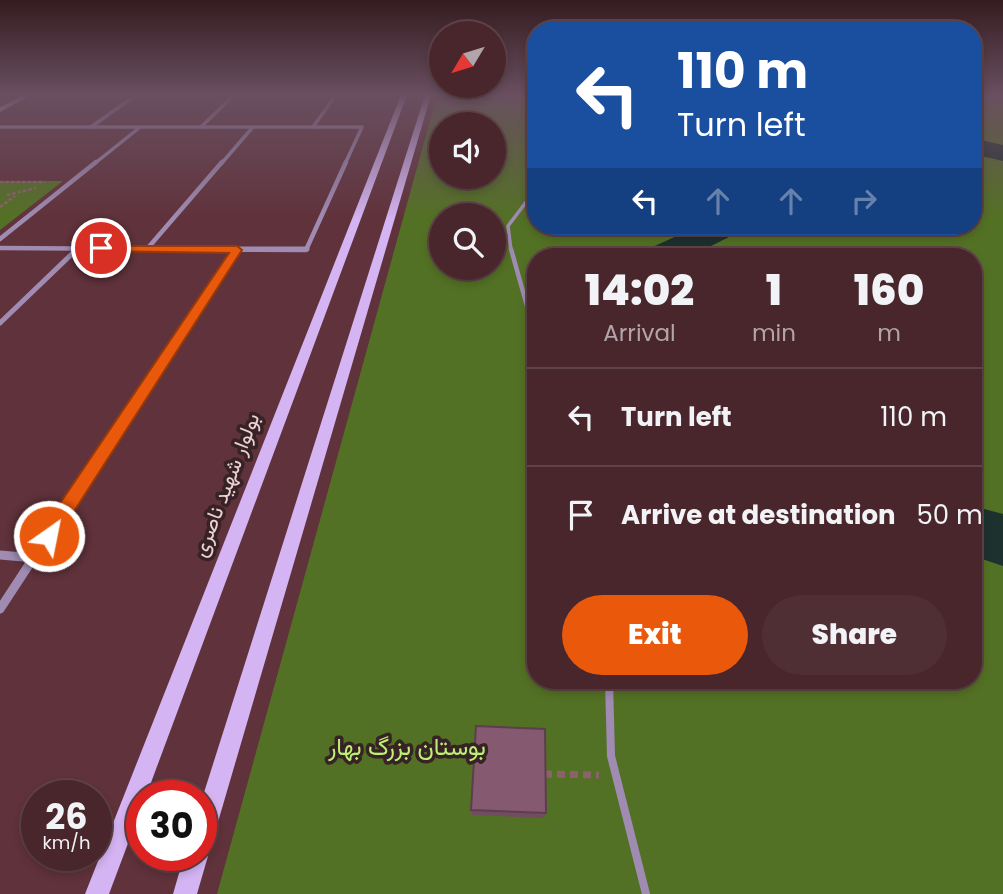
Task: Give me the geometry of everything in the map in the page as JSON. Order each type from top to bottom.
[{"type":"main road","points":[[217,787],[415,138],[387,138]]},
{"type":"main road","name":"بولوار شهید ناصری","points":[[97,894],[387,138]]},
{"type":"main road","points":[[185,894],[192,871]]},
{"type":"street","points":[[0,239],[127,137]]},
{"type":"street","points":[[147,248],[244,137]]},
{"type":"street","points":[[0,248],[306,250],[358,137]]},
{"type":"street","points":[[0,323],[78,248]]},
{"type":"street","points":[[0,609],[237,250]]},
{"type":"street","points":[[0,555],[34,558]]},
{"type":"lane","points":[[527,201],[508,226],[511,252],[527,307]]},
{"type":"lane","points":[[609,689],[611,756],[646,894]]},
{"type":"path","points":[[0,195],[16,195],[0,207]]},
{"type":"path","points":[[544,774],[615,775]]},
{"type":"green space","name":"بوستان بزرگ بهار","points":[[426,137],[429,137],[429,189],[506,189],[506,137],[527,137],[527,235],[982,235],[982,137],[1003,137],[1003,894],[217,894]]},
{"type":"green space","points":[[0,181],[63,181],[0,230]]},
{"type":"building","points":[[476,726],[545,729],[546,813],[471,810]]},
{"type":"waterway","points":[[982,148],[1003,153]]},
{"type":"waterway","points":[[680,248],[706,235]]},
{"type":"waterway","points":[[982,534],[1003,540]]},
{"type":"route","points":[[49,536],[237,250],[101,248]]}]
